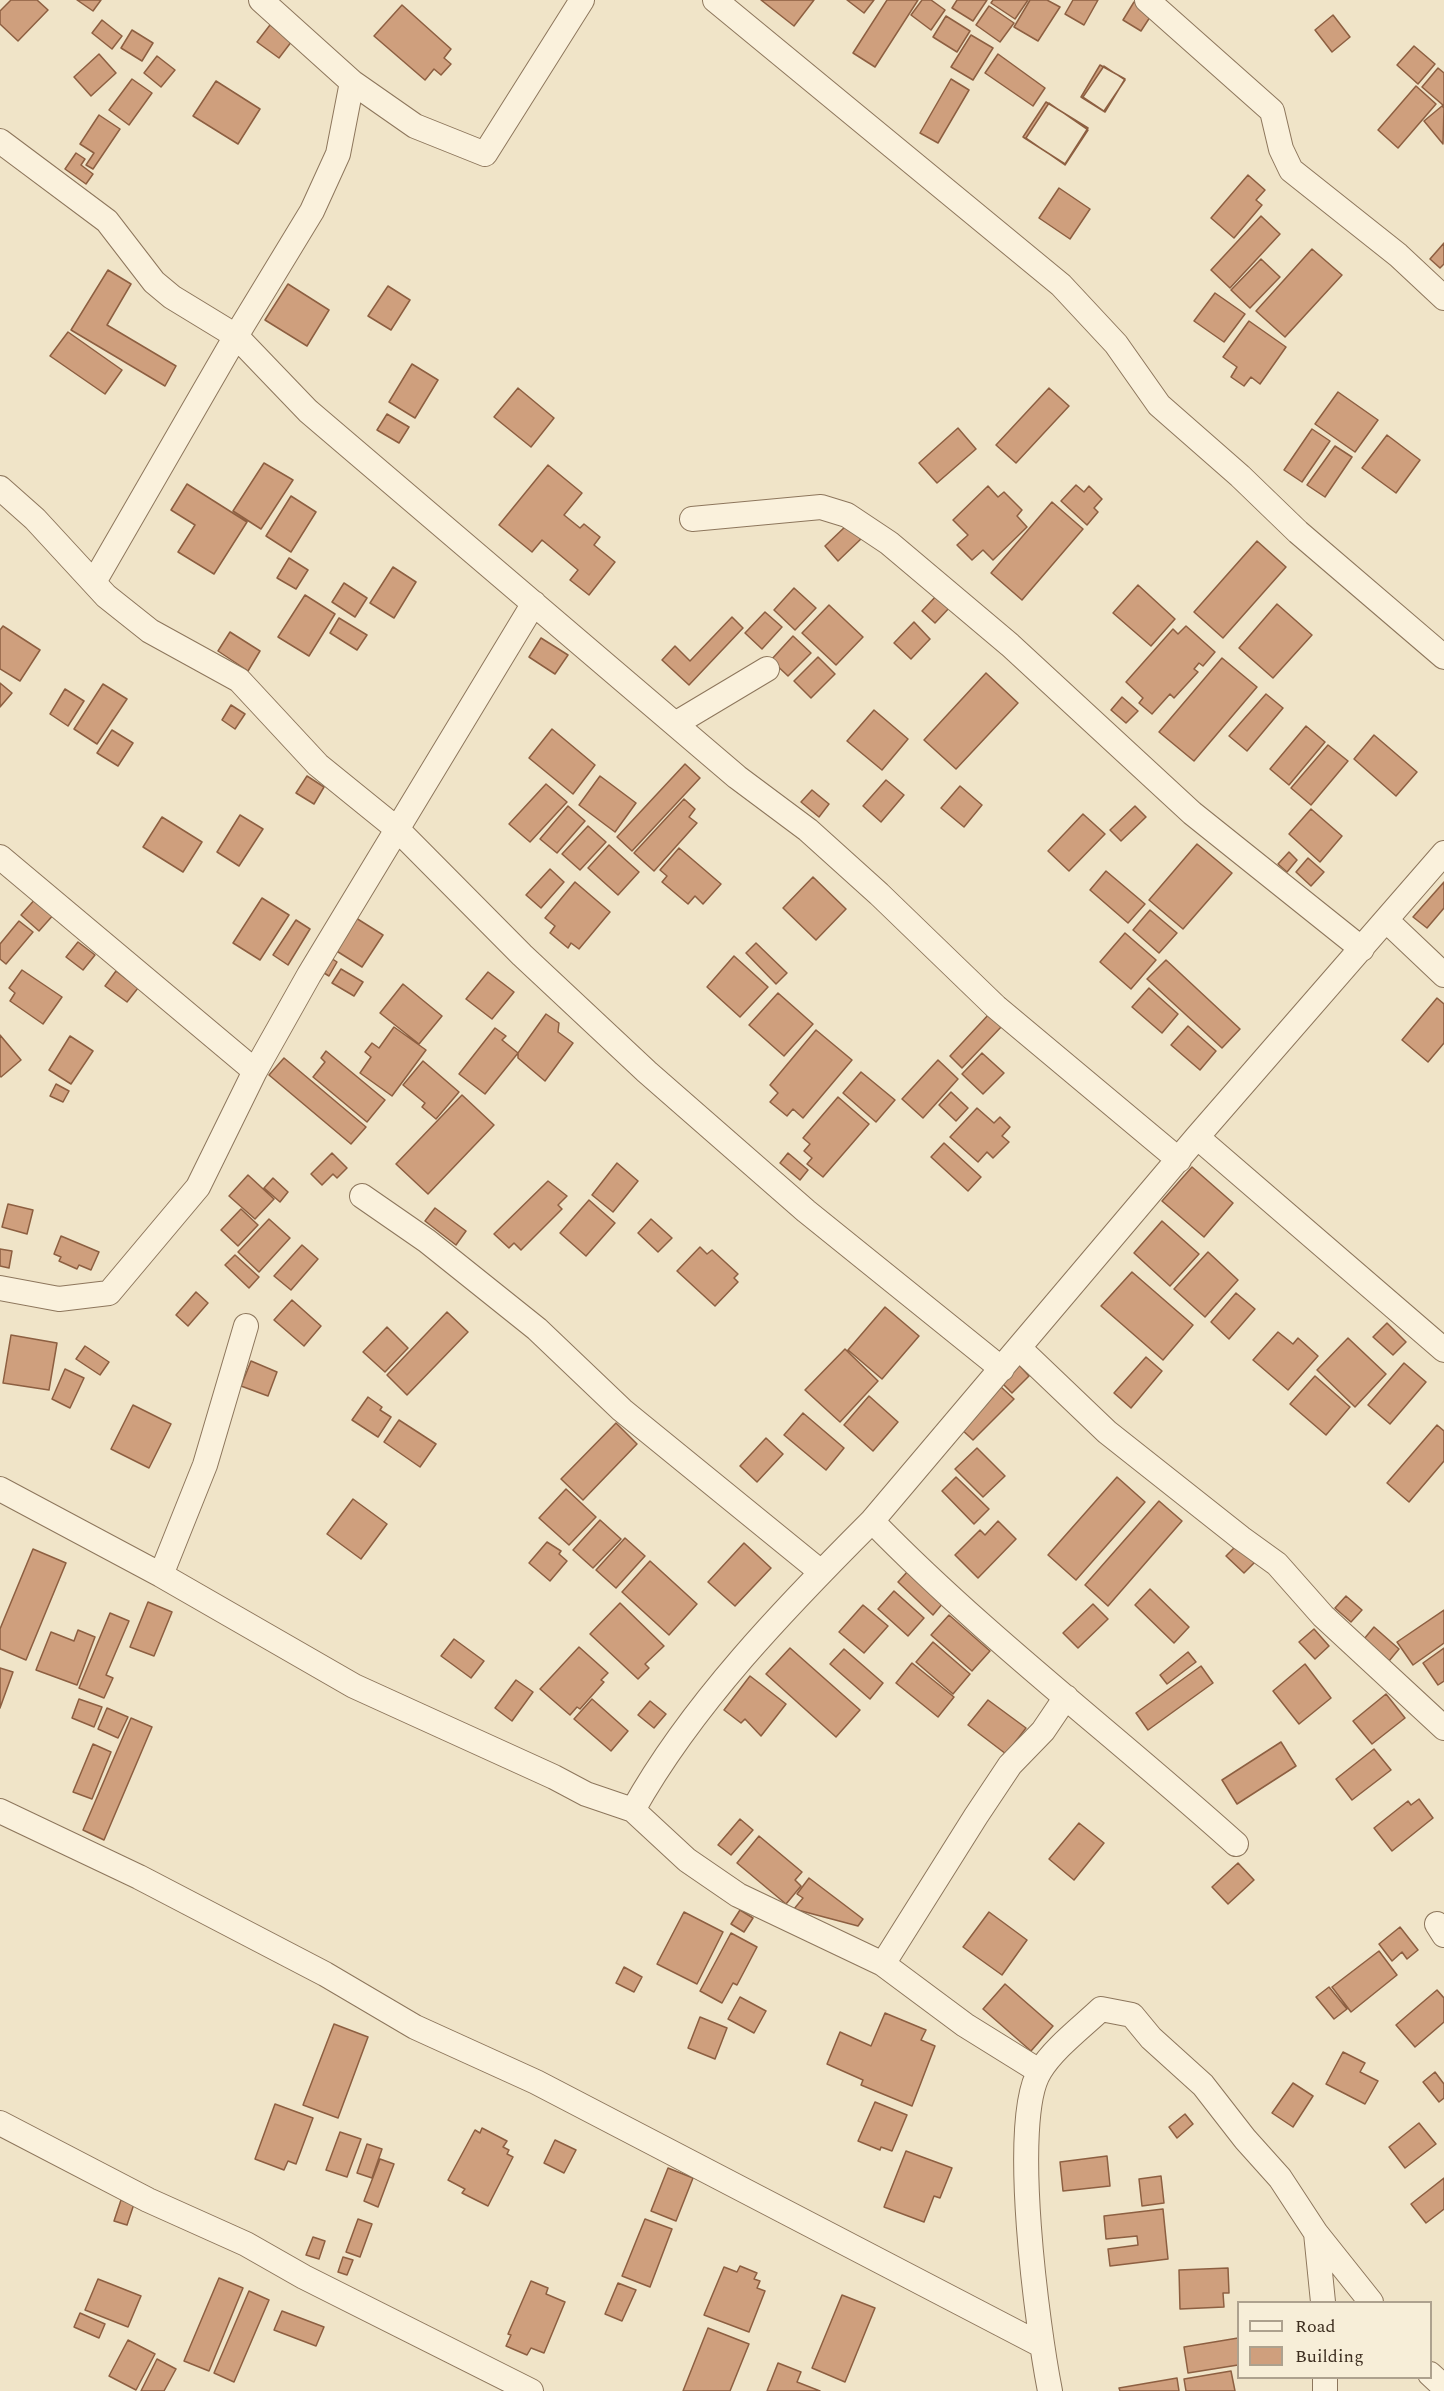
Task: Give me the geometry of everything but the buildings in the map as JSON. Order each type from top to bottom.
[{"type":"street","points":[[261,0],[352,82],[415,126],[485,154],[582,0]]},
{"type":"street","points":[[715,0],[1061,285],[1116,344],[1159,405],[1240,476],[1298,532],[1444,657]]},
{"type":"street","points":[[1147,0],[1272,111],[1281,149],[1291,170],[1398,255],[1444,298]]},
{"type":"street","points":[[94,582],[236,336],[312,211],[334,164],[352,82]]},
{"type":"street","points":[[0,141],[106,221],[154,282],[172,297],[236,336],[308,411],[737,777],[808,830],[879,894],[988,1001],[1179,1160]]},
{"type":"street","points":[[0,488],[35,519],[106,596],[150,631],[238,680],[318,765],[397,829],[522,955],[647,1072],[806,1211],[1002,1369]]},
{"type":"street","points":[[692,519],[821,507],[847,515],[889,543],[1010,645],[1192,813],[1362,949]]},
{"type":"street","points":[[0,1288],[59,1299],[109,1293],[198,1187],[255,1071],[397,829],[534,603]]},
{"type":"street","points":[[675,724],[767,669]]},
{"type":"street","points":[[633,1810],[651,1778],[735,1667],[821,1572],[872,1521],[1197,1137],[1444,853]]},
{"type":"street","points":[[0,857],[255,1071]]},
{"type":"street","points":[[1387,921],[1444,975]]},
{"type":"street","points":[[1197,1137],[1444,1350]]},
{"type":"street","points":[[362,1196],[427,1240],[537,1329],[622,1410],[821,1572]]},
{"type":"street","points":[[161,1575],[205,1465],[246,1326]]},
{"type":"street","points":[[1019,1348],[1107,1432],[1277,1564],[1323,1616],[1444,1728]]},
{"type":"street","points":[[0,1489],[161,1575],[354,1686],[554,1777],[586,1794],[633,1810],[687,1860],[738,1895],[883,1964],[965,2025],[1039,2071]]},
{"type":"street","points":[[872,1521],[915,1565],[1236,1844]]},
{"type":"street","points":[[883,1964],[976,1816],[1011,1765],[1043,1731],[1066,1697]]},
{"type":"street","points":[[0,1811],[139,1877],[325,1974],[416,2027],[536,2082],[1041,2345]]},
{"type":"street","points":[[1050,2391],[1041,2345],[1026,2170],[1026,2120],[1039,2071],[1101,2009],[1132,2014],[1151,2038],[1203,2085],[1245,2139],[1280,2178],[1316,2233],[1370,2301]]},
{"type":"street","points":[[0,2123],[148,2199],[246,2244],[314,2282],[531,2391]]},
{"type":"street","points":[[1316,2233],[1323,2301]]},
{"type":"street","points":[[1432,2375],[1444,2387]]}]
